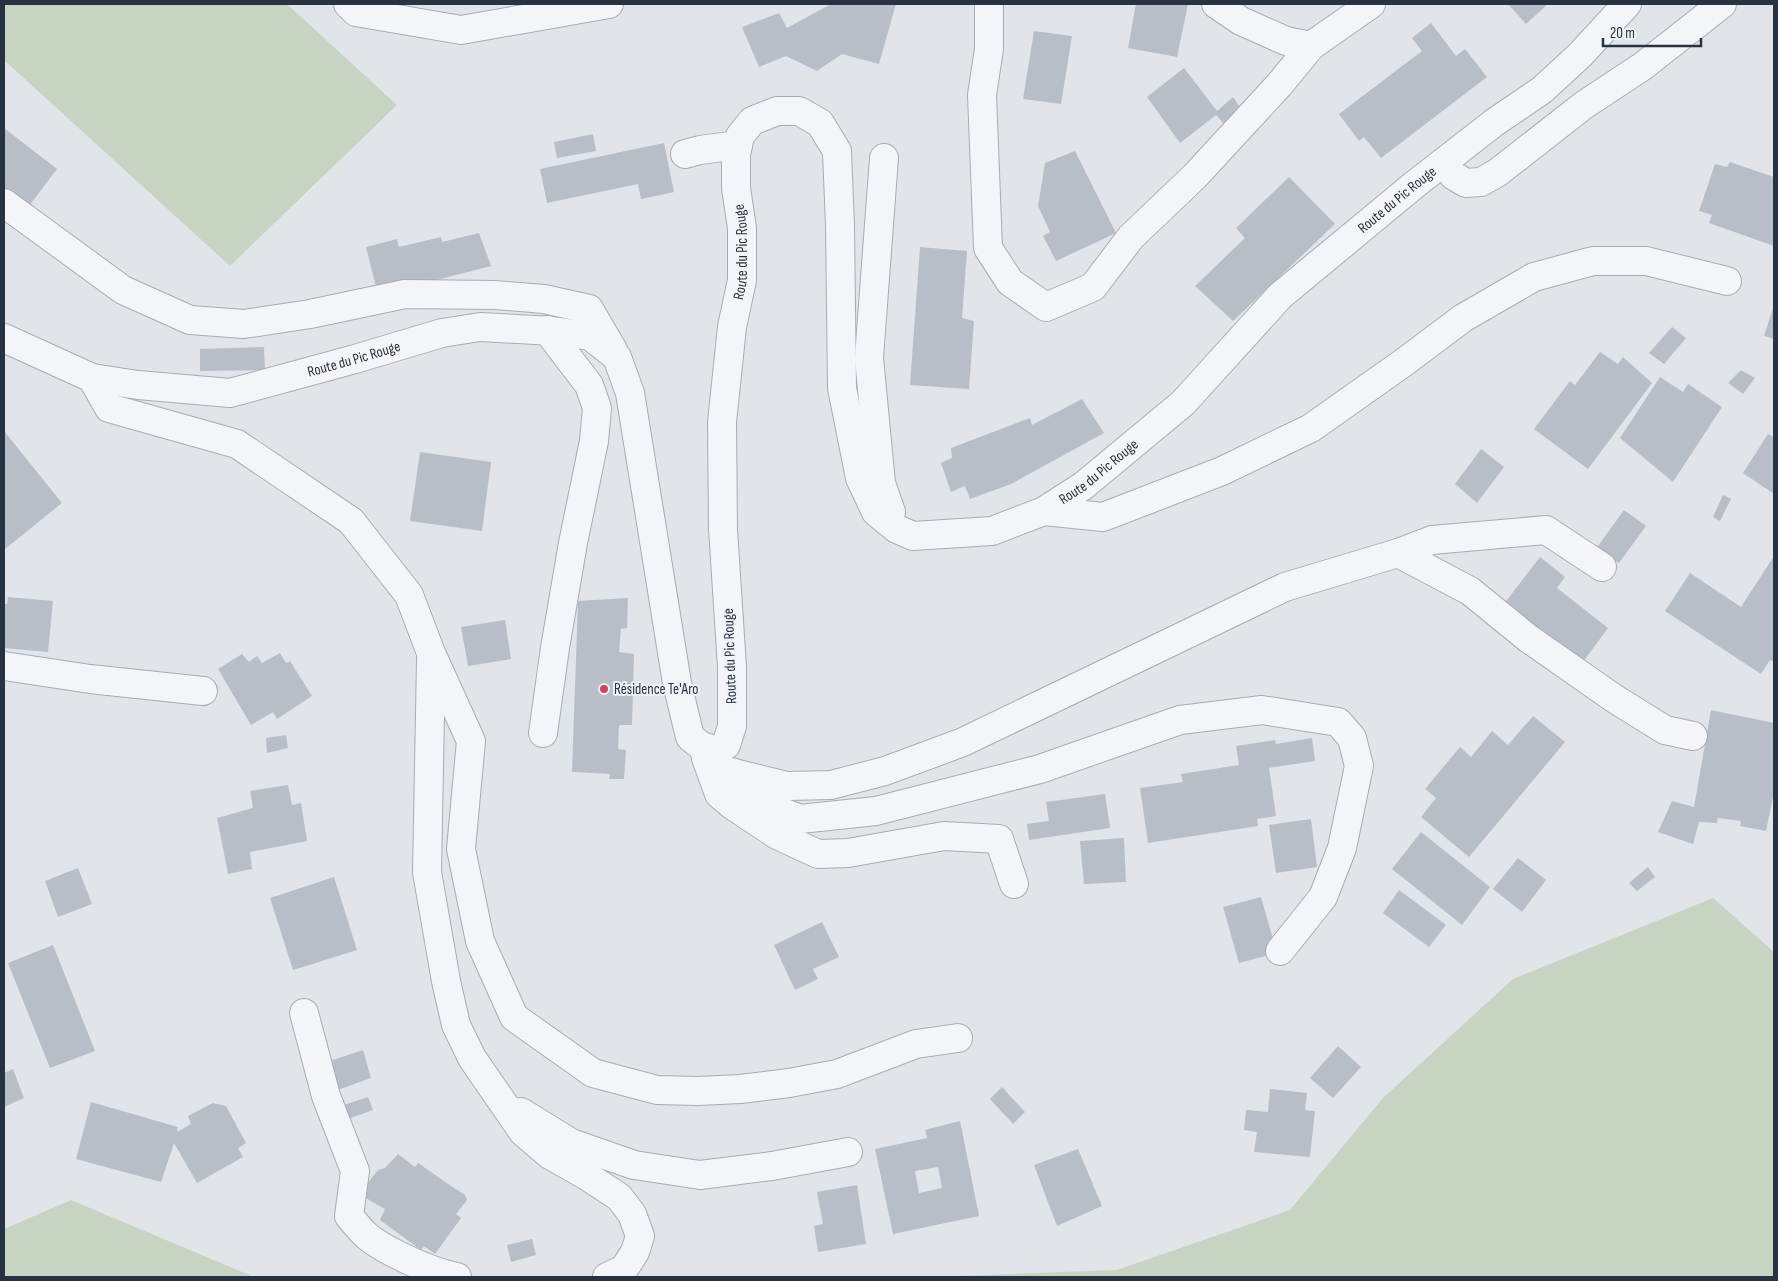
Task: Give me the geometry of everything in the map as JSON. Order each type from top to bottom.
[{"type":"street","points":[[348,4],[356,12],[461,30],[609,4]]},
{"type":"street","points":[[988,4],[988,49],[982,95],[988,248],[1010,282],[1046,307],[1093,287],[1131,237],[1195,176],[1279,85],[1311,46],[1370,4]]},
{"type":"street","points":[[1216,4],[1241,21],[1286,41],[1311,46]]},
{"type":"street","name":"Route du Pic Rouge","points":[[710,749],[726,745],[732,726],[732,667],[723,529],[722,422],[732,327],[742,280],[742,228],[736,188],[738,145],[740,136],[752,121],[777,111],[799,112],[820,123],[837,151],[842,388],[860,478],[876,512],[897,529],[913,536],[992,531],[1044,511],[1083,486],[1183,403],[1280,296],[1379,213],[1495,122],[1542,90],[1580,55],[1627,4]]},
{"type":"street","points":[[1443,163],[1454,176],[1466,182],[1480,182],[1497,172],[1584,105],[1643,66],[1722,4]]},
{"type":"street","points":[[686,154],[700,150],[738,145]]},
{"type":"street","points":[[884,158],[869,358],[881,483],[897,529]]},
{"type":"street","points":[[4,203],[123,290],[190,320],[244,324],[310,314],[405,294],[495,295],[544,299],[588,309],[617,357],[630,393],[676,683],[690,737],[710,749],[734,773],[740,785],[752,796],[774,809],[800,819],[876,811],[1040,769],[1180,720],[1262,710],[1338,722],[1352,738],[1359,766],[1342,848],[1323,897],[1280,951]]},
{"type":"street","points":[[1044,511],[1102,517],[1222,471],[1311,428],[1463,318],[1534,277],[1592,261],[1646,261],[1726,281]]},
{"type":"street","name":"Route du Pic Rouge","points":[[4,338],[92,378],[138,385],[230,393],[442,333],[480,328],[547,330],[590,336],[617,357]]},
{"type":"street","points":[[543,733],[573,543],[594,441],[597,408],[589,385],[547,330]]},
{"type":"street","points":[[92,378],[109,408],[237,444],[351,521],[408,595],[431,653],[471,741],[461,848],[480,941],[514,1017],[593,1073],[657,1090],[740,1089],[788,1083],[837,1074],[916,1044],[958,1038]]},
{"type":"street","points":[[734,773],[787,786],[831,785],[885,771],[963,742],[1285,588],[1398,553],[1432,540],[1546,530],[1602,567]]},
{"type":"street","points":[[1398,553],[1470,591],[1529,639],[1615,699],[1665,730],[1693,736]]},
{"type":"street","points":[[431,653],[427,872],[444,972],[456,1025],[472,1058],[523,1132],[550,1155],[588,1176],[619,1197],[632,1214],[640,1236],[635,1252],[624,1269],[607,1277]]},
{"type":"street","points":[[4,666],[90,679],[203,691]]},
{"type":"street","points":[[710,749],[706,758],[719,794],[777,835],[818,854],[848,854],[944,836],[999,839],[1014,884]]},
{"type":"street","points":[[304,1013],[326,1096],[355,1171],[349,1216],[367,1236],[396,1254],[447,1275],[457,1277]]},
{"type":"street","points":[[499,1096],[571,1143],[634,1164],[700,1175],[772,1166],[848,1152]]},
{"type":"green space","points":[[4,4],[287,4],[397,105],[230,266],[4,60]]},
{"type":"green space","points":[[1713,898],[1774,952],[1774,1277],[926,1277],[1117,1270],[1290,1210],[1383,1098],[1513,979]]},
{"type":"green space","points":[[71,1200],[254,1277],[4,1277],[4,1229]]},
{"type":"building","points":[[831,4],[896,4],[879,64],[842,54],[817,71],[786,56],[759,67],[742,27],[779,13],[787,28]]},
{"type":"building","points":[[1136,4],[1188,4],[1177,57],[1128,48]]},
{"type":"building","points":[[1508,4],[1548,4],[1526,24]]},
{"type":"building","points":[[1431,23],[1456,56],[1465,49],[1487,77],[1381,158],[1364,137],[1359,141],[1339,114],[1422,51],[1412,38]]},
{"type":"building","points":[[1034,31],[1072,36],[1061,104],[1023,99]]},
{"type":"building","points":[[1184,68],[1217,111],[1233,97],[1242,110],[1226,126],[1216,115],[1180,143],[1147,97]]},
{"type":"building","points":[[4,128],[57,169],[26,210],[4,192]]},
{"type":"building","points":[[593,134],[596,151],[557,158],[554,142]]},
{"type":"building","points":[[664,143],[674,192],[641,199],[638,184],[547,203],[540,169]]},
{"type":"building","points":[[1075,151],[1116,233],[1056,261],[1043,236],[1050,232],[1038,206],[1045,163]]},
{"type":"building","points":[[1730,162],[1774,177],[1774,246],[1709,223],[1712,215],[1699,211],[1715,164],[1727,167]]},
{"type":"building","points":[[1289,177],[1335,224],[1233,321],[1195,286],[1245,238],[1236,228]]},
{"type":"building","points":[[479,233],[491,266],[378,295],[366,247],[397,239],[399,247],[441,237],[442,242]]},
{"type":"building","points":[[920,247],[967,251],[962,318],[974,321],[969,389],[910,385]]},
{"type":"building","points":[[1774,305],[1774,339],[1764,336]]},
{"type":"building","points":[[1672,327],[1686,338],[1664,364],[1649,353]]},
{"type":"building","points":[[264,347],[265,370],[200,371],[200,349]]},
{"type":"building","points":[[1600,352],[1618,364],[1623,357],[1652,383],[1588,469],[1534,429],[1570,381],[1575,385]]},
{"type":"building","points":[[1741,370],[1755,378],[1743,394],[1728,383]]},
{"type":"building","points":[[1660,377],[1683,392],[1688,384],[1722,407],[1673,482],[1620,438]]},
{"type":"building","points":[[1082,399],[1104,433],[1011,484],[970,499],[965,486],[951,492],[941,463],[952,458],[951,448],[1030,418],[1032,425]]},
{"type":"building","points":[[4,431],[62,503],[5,549],[4,548]]},
{"type":"building","points":[[1768,434],[1774,437],[1774,494],[1743,473]]},
{"type":"building","points":[[1481,449],[1504,467],[1477,503],[1455,484]]},
{"type":"building","points":[[420,452],[491,462],[482,531],[410,521]]},
{"type":"building","points":[[1723,495],[1731,499],[1720,521],[1713,517]]},
{"type":"building","points":[[1624,510],[1646,526],[1619,563],[1596,549]]},
{"type":"building","points":[[1774,556],[1774,662],[1770,660],[1761,674],[1665,611],[1690,573],[1741,607]]},
{"type":"building","points":[[1540,557],[1565,577],[1557,588],[1608,628],[1580,666],[1503,605]]},
{"type":"building","points":[[8,597],[53,601],[48,652],[4,648],[4,604],[7,604]]},
{"type":"building","name":"Résidence Te'Aro","points":[[628,598],[627,628],[621,629],[619,652],[634,654],[632,725],[619,725],[618,749],[626,750],[624,779],[609,779],[610,774],[572,772],[578,601]]},
{"type":"building","points":[[505,620],[511,659],[468,666],[461,627]]},
{"type":"building","points":[[280,653],[286,663],[290,661],[312,696],[277,719],[273,712],[251,725],[218,669],[242,654],[249,662],[257,656],[262,663]]},
{"type":"building","points":[[1711,710],[1774,723],[1774,792],[1766,831],[1740,826],[1741,821],[1718,818],[1717,823],[1699,822],[1693,844],[1658,832],[1672,801],[1694,807]]},
{"type":"building","points":[[1533,716],[1565,742],[1469,857],[1421,817],[1436,798],[1425,789],[1460,747],[1471,757],[1492,731],[1508,745]]},
{"type":"building","points":[[286,735],[288,748],[267,753],[266,738]]},
{"type":"building","points":[[1312,738],[1315,761],[1269,768],[1276,816],[1257,819],[1258,826],[1148,843],[1140,788],[1183,782],[1181,774],[1239,765],[1236,746],[1275,740],[1276,744]]},
{"type":"building","points":[[288,785],[292,805],[301,803],[307,841],[250,852],[252,869],[228,874],[217,818],[253,808],[250,791]]},
{"type":"building","points":[[1105,794],[1110,828],[1029,840],[1027,824],[1049,821],[1046,802]]},
{"type":"building","points":[[1311,819],[1317,867],[1276,873],[1269,825]]},
{"type":"building","points":[[1421,832],[1490,887],[1462,925],[1392,869]]},
{"type":"building","points":[[1124,838],[1126,882],[1084,884],[1080,841]]},
{"type":"building","points":[[1518,858],[1546,880],[1522,912],[1493,889]]},
{"type":"building","points":[[1648,867],[1655,877],[1637,891],[1629,883]]},
{"type":"building","points":[[78,868],[92,904],[58,917],[45,881]]},
{"type":"building","points":[[334,877],[357,950],[293,970],[270,898]]},
{"type":"building","points":[[1399,890],[1446,925],[1429,947],[1383,913]]},
{"type":"building","points":[[1261,897],[1277,953],[1239,963],[1223,907]]},
{"type":"building","points":[[822,922],[839,957],[813,969],[818,979],[795,990],[774,945]]},
{"type":"building","points":[[53,945],[95,1051],[50,1068],[8,963]]},
{"type":"building","points":[[1338,1046],[1361,1067],[1333,1098],[1310,1078]]},
{"type":"building","points":[[363,1050],[371,1078],[335,1091],[327,1062]]},
{"type":"building","points":[[13,1069],[24,1098],[4,1107],[4,1073]]},
{"type":"building","points":[[1002,1087],[1025,1112],[1013,1124],[990,1099]]},
{"type":"building","points":[[1270,1089],[1307,1093],[1305,1110],[1315,1111],[1310,1157],[1254,1152],[1257,1132],[1244,1130],[1246,1110],[1268,1112]]},
{"type":"building","points":[[368,1097],[373,1110],[342,1121],[338,1107]]},
{"type":"building","points":[[91,1102],[178,1127],[177,1132],[191,1124],[188,1116],[213,1103],[226,1106],[246,1143],[238,1148],[243,1157],[197,1183],[174,1143],[161,1182],[76,1159]]},
{"type":"building","points":[[960,1121],[979,1216],[893,1234],[875,1149],[927,1138],[925,1130]],"holes":[[[938,1167],[942,1188],[919,1193],[915,1171]]]},
{"type":"building","points":[[1078,1149],[1102,1206],[1057,1226],[1034,1165]]},
{"type":"building","points":[[398,1154],[415,1167],[418,1163],[465,1195],[467,1200],[456,1214],[461,1218],[435,1254],[424,1246],[421,1250],[380,1220],[385,1209],[364,1197],[363,1189],[378,1170],[385,1168]]},
{"type":"building","points":[[857,1185],[866,1244],[818,1252],[814,1226],[823,1224],[817,1192]]},
{"type":"building","points":[[532,1239],[536,1255],[511,1262],[507,1245]]},
{"type":"place","name":"Résidence Te'Aro","points":[[604,689]]}]
